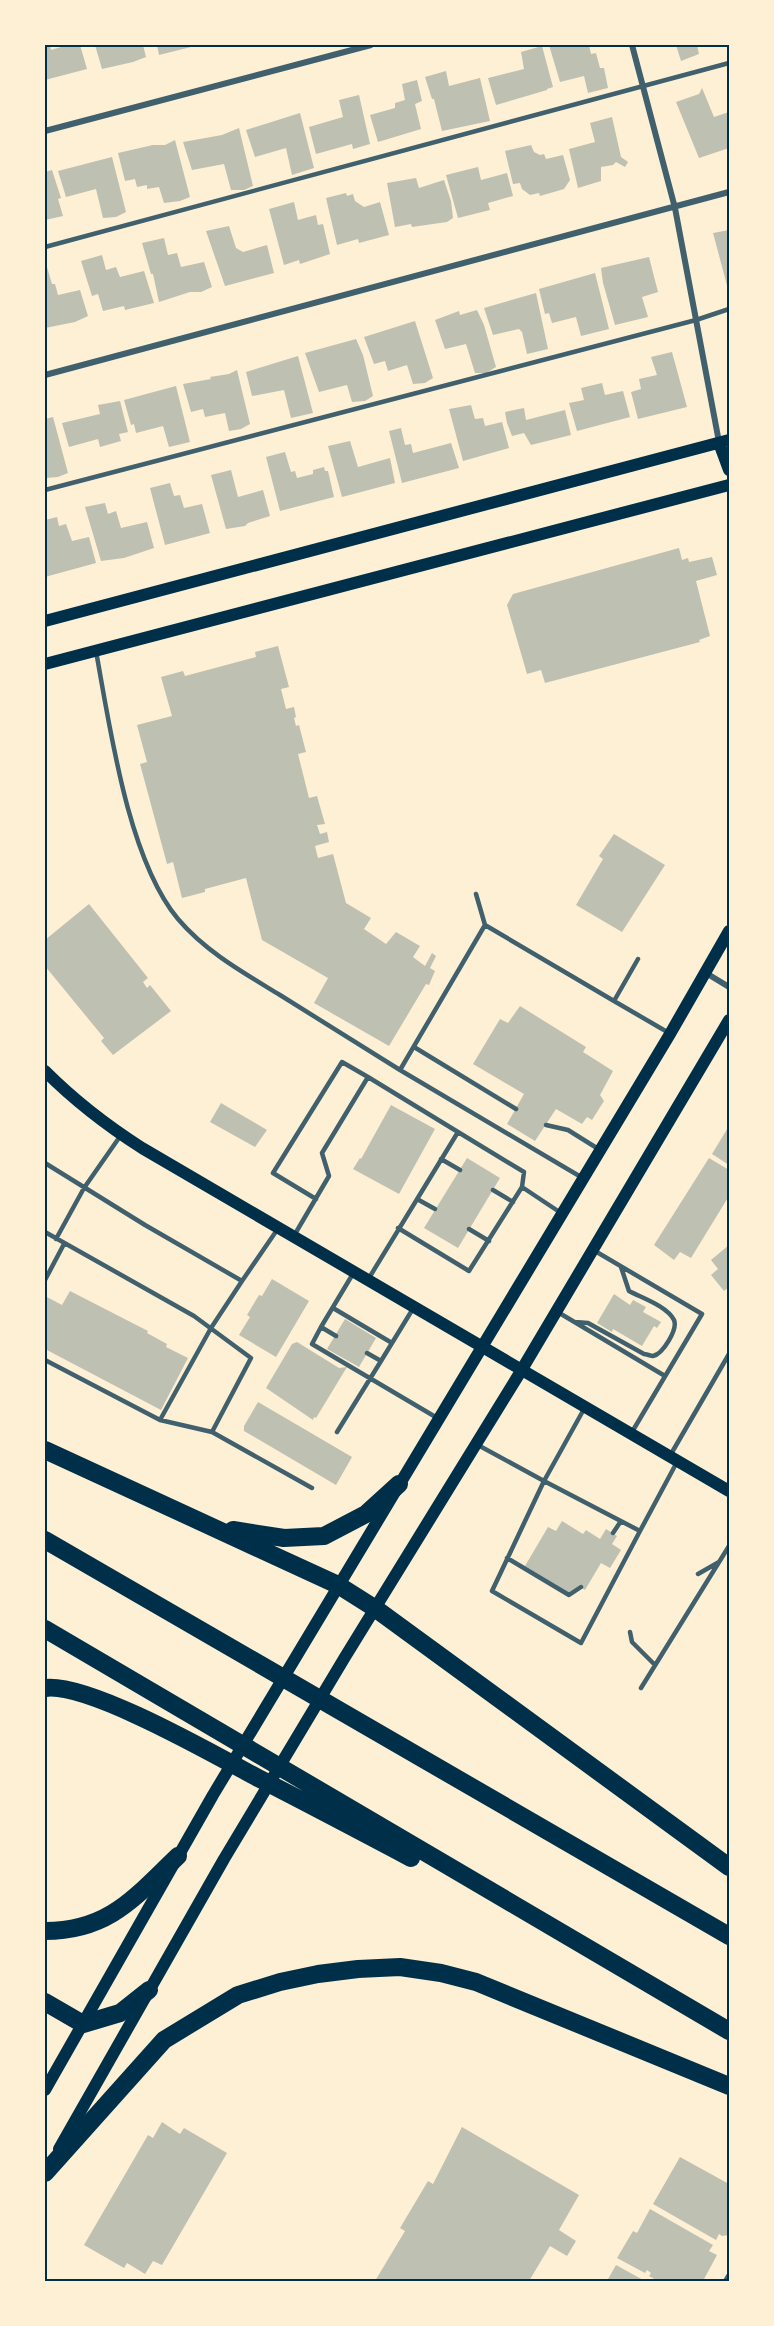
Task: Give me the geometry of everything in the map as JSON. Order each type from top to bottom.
[{"type":"highway","points":[[45,1450],[338,1585],[376,1609],[729,1867]]},
{"type":"highway","points":[[209,1526],[284,1538],[324,1536],[366,1514],[399,1484]]},
{"type":"highway","points":[[45,1540],[729,1936]]},
{"type":"highway","points":[[45,1629],[729,2031]]},
{"type":"highway","points":[[45,1688],[51,1687],[80,1693],[106,1701],[203,1749],[615,1965]]},
{"type":"highway","points":[[45,1931],[85,1928],[123,1908],[178,1856]]},
{"type":"highway","points":[[45,2173],[164,2040],[238,1995],[280,1982],[318,1974],[400,1967],[441,1973],[476,1982],[729,2086]]},
{"type":"highway","points":[[45,2002],[83,2024],[120,2013],[149,1990]]},
{"type":"main road","points":[[45,621],[724,441],[729,470]]},
{"type":"main road","points":[[45,664],[729,485]]},
{"type":"main road","points":[[45,2090],[213,1795],[670,1034],[729,931]]},
{"type":"main road","points":[[45,2173],[149,1990],[345,1657],[521,1371],[729,1020]]},
{"type":"main road","points":[[45,1071],[69,1095],[121,1135],[729,1491]]},
{"type":"street","points":[[45,131],[371,45]]},
{"type":"street","points":[[632,45],[675,208],[696,320],[724,441]]},
{"type":"street","points":[[45,375],[729,192]]},
{"type":"street","points":[[706,973],[729,987]]},
{"type":"street","points":[[726,2281],[729,2276]]},
{"type":"lane","points":[[45,247],[729,63]]},
{"type":"lane","points":[[45,490],[696,320],[729,309]]},
{"type":"lane","points":[[95,651],[112,741],[130,814],[150,873],[178,918],[215,955],[400,1070],[583,1178]]},
{"type":"lane","points":[[476,894],[485,925],[670,1034]]},
{"type":"lane","points":[[400,1070],[485,925]]},
{"type":"lane","points":[[614,1001],[638,959]]},
{"type":"lane","points":[[414,1047],[516,1109]]},
{"type":"lane","points":[[316,1199],[273,1173],[342,1062],[524,1172],[522,1187],[470,1271],[398,1228]]},
{"type":"lane","points":[[294,1237],[329,1176],[322,1153],[368,1077]]},
{"type":"lane","points":[[546,1125],[568,1130],[600,1150]]},
{"type":"lane","points":[[367,1280],[458,1132]]},
{"type":"lane","points":[[56,1239],[84,1188],[121,1135]]},
{"type":"lane","points":[[441,1159],[460,1170]]},
{"type":"lane","points":[[45,1163],[242,1281]]},
{"type":"lane","points":[[522,1187],[562,1213]]},
{"type":"lane","points":[[493,1190],[513,1202]]},
{"type":"lane","points":[[417,1199],[435,1209]]},
{"type":"lane","points":[[160,1420],[211,1328],[279,1228]]},
{"type":"lane","points":[[469,1229],[489,1241]]},
{"type":"lane","points":[[45,1232],[194,1316],[251,1358],[212,1432]]},
{"type":"lane","points":[[45,1280],[64,1244]]},
{"type":"lane","points":[[592,1250],[702,1314],[631,1434]]},
{"type":"lane","points":[[575,1322],[588,1323],[644,1354],[653,1356],[658,1354],[675,1328],[674,1321],[667,1313],[629,1291],[621,1267]]},
{"type":"lane","points":[[354,1272],[312,1344],[439,1419]]},
{"type":"lane","points":[[337,1432],[414,1307]]},
{"type":"lane","points":[[333,1308],[392,1343]]},
{"type":"lane","points":[[556,1311],[665,1376]]},
{"type":"lane","points":[[321,1328],[336,1336]]},
{"type":"lane","points":[[367,1353],[381,1361]]},
{"type":"lane","points":[[585,1408],[543,1481],[492,1591],[581,1643],[640,1531],[673,1459],[729,1354]]},
{"type":"lane","points":[[45,1360],[160,1420],[212,1432],[312,1488]]},
{"type":"lane","points":[[476,1444],[640,1531]]},
{"type":"lane","points":[[613,1533],[621,1521]]},
{"type":"lane","points":[[641,1688],[729,1546]]},
{"type":"lane","points":[[507,1558],[569,1595],[581,1587]]},
{"type":"lane","points":[[698,1574],[719,1562]]},
{"type":"lane","points":[[630,1632],[632,1642],[655,1665]]},
{"type":"building","points":[[45,45],[50,45],[51,50],[68,45],[80,45],[87,69],[45,80]]},
{"type":"building","points":[[95,45],[143,45],[146,57],[102,69]]},
{"type":"building","points":[[157,45],[195,45],[195,46],[159,55]]},
{"type":"building","points":[[549,45],[589,45],[591,54],[596,53],[600,68],[604,68],[608,88],[588,93],[584,76],[560,82]]},
{"type":"building","points":[[676,45],[697,45],[699,54],[681,61]]},
{"type":"building","points":[[542,46],[553,87],[496,105],[488,78],[524,69],[521,52]]},
{"type":"building","points":[[446,71],[449,86],[480,78],[490,121],[442,131],[434,99],[432,99],[425,77]]},
{"type":"building","points":[[417,80],[422,101],[415,104],[421,129],[378,142],[370,115],[395,108],[395,103],[405,100],[402,84]]},
{"type":"building","points":[[702,88],[714,117],[729,112],[729,148],[699,158],[676,102],[699,94]]},
{"type":"building","points":[[359,95],[370,144],[353,149],[352,144],[316,154],[309,127],[343,117],[339,100]]},
{"type":"building","points":[[300,113],[314,168],[292,175],[286,148],[255,157],[246,130]]},
{"type":"building","points":[[612,117],[621,157],[628,162],[625,167],[616,162],[613,165],[601,167],[601,181],[578,188],[569,149],[595,142],[590,123]]},
{"type":"building","points":[[239,128],[253,186],[244,190],[231,190],[224,164],[192,170],[183,142],[222,135]]},
{"type":"building","points":[[175,140],[190,197],[164,203],[159,187],[147,189],[147,185],[137,187],[135,179],[125,181],[118,153],[153,145],[165,145]]},
{"type":"building","points":[[531,145],[534,152],[544,154],[546,159],[563,155],[570,180],[564,189],[540,196],[539,193],[530,195],[522,189],[520,183],[513,184],[505,151]]},
{"type":"building","points":[[112,157],[126,212],[116,217],[103,218],[96,189],[66,197],[58,171]]},
{"type":"building","points":[[478,167],[481,180],[507,173],[513,196],[488,203],[490,210],[458,218],[446,175]]},
{"type":"building","points":[[52,170],[61,198],[58,199],[63,216],[45,220],[45,172]]},
{"type":"building","points":[[416,178],[419,188],[444,180],[451,201],[453,218],[447,222],[395,227],[387,183]]},
{"type":"building","points":[[346,193],[347,196],[353,194],[355,201],[364,207],[380,202],[389,235],[359,243],[358,239],[337,245],[326,198]]},
{"type":"building","points":[[294,202],[298,220],[316,215],[318,225],[323,224],[330,254],[300,264],[299,260],[284,265],[269,209]]},
{"type":"building","points":[[229,226],[236,248],[243,252],[267,245],[274,273],[225,286],[206,231]]},
{"type":"building","points":[[729,230],[729,288],[728,289],[713,233]]},
{"type":"building","points":[[164,238],[168,255],[177,253],[181,267],[204,262],[212,287],[201,292],[190,292],[159,302],[153,274],[151,274],[142,243]]},
{"type":"building","points":[[102,255],[106,270],[116,267],[120,277],[144,271],[154,303],[125,310],[124,306],[103,311],[98,294],[92,296],[81,261]]},
{"type":"building","points":[[649,257],[658,292],[642,297],[648,317],[615,325],[601,268]]},
{"type":"building","points":[[45,267],[47,267],[52,284],[55,284],[58,295],[80,290],[88,316],[75,322],[45,328]]},
{"type":"building","points":[[595,273],[609,329],[581,336],[576,317],[552,323],[549,313],[545,314],[539,289]]},
{"type":"building","points":[[536,293],[548,349],[527,354],[522,332],[519,329],[493,335],[484,308]]},
{"type":"building","points":[[477,310],[484,325],[496,367],[486,373],[475,373],[466,344],[445,349],[435,320],[459,311],[460,315]]},
{"type":"building","points":[[415,321],[433,378],[425,383],[413,384],[407,365],[388,371],[385,361],[374,364],[364,337]]},
{"type":"building","points":[[356,339],[363,355],[373,396],[365,401],[352,402],[347,385],[319,392],[305,353]]},
{"type":"building","points":[[672,352],[687,407],[638,419],[631,392],[641,389],[639,379],[657,375],[651,357]]},
{"type":"building","points":[[298,356],[313,413],[291,418],[284,390],[252,396],[246,372]]},
{"type":"building","points":[[237,370],[250,424],[241,429],[229,431],[225,413],[205,417],[203,409],[191,412],[183,384],[211,379],[210,377],[229,374]]},
{"type":"building","points":[[602,383],[605,395],[623,391],[630,417],[577,431],[569,403],[584,400],[581,388]]},
{"type":"building","points":[[176,386],[190,442],[169,447],[163,426],[136,433],[134,424],[131,425],[124,400]]},
{"type":"building","points":[[120,401],[128,432],[119,434],[121,441],[100,447],[98,439],[69,447],[62,423],[100,414],[98,405]]},
{"type":"building","points":[[471,405],[475,419],[483,418],[485,426],[502,422],[509,448],[463,461],[449,409]]},
{"type":"building","points":[[524,408],[526,420],[565,410],[571,435],[531,445],[524,433],[512,436],[505,412]]},
{"type":"building","points":[[53,417],[68,473],[46,478],[45,419]]},
{"type":"building","points":[[401,428],[405,445],[411,444],[413,453],[451,443],[459,468],[402,483],[389,431]]},
{"type":"building","points":[[350,441],[358,467],[390,458],[395,483],[342,497],[328,446]]},
{"type":"building","points":[[285,452],[291,472],[295,471],[297,478],[313,474],[313,470],[324,467],[325,471],[328,471],[334,497],[280,511],[266,457]]},
{"type":"building","points":[[231,470],[238,497],[263,490],[270,516],[245,526],[226,529],[211,475]]},
{"type":"building","points":[[170,483],[174,496],[180,495],[184,508],[202,504],[210,533],[165,545],[150,488]]},
{"type":"building","points":[[105,503],[108,514],[116,511],[121,528],[147,522],[154,548],[124,558],[101,561],[85,507]]},
{"type":"building","points":[[57,517],[59,526],[66,524],[72,541],[89,537],[96,563],[45,577],[45,520]]},
{"type":"building","points":[[679,548],[682,560],[688,558],[689,562],[712,557],[717,575],[696,581],[710,636],[699,640],[700,642],[545,683],[541,670],[527,674],[507,605],[513,594]]},
{"type":"building","points":[[278,646],[289,687],[281,689],[286,709],[294,707],[296,726],[299,725],[306,752],[298,754],[309,798],[317,796],[325,824],[317,825],[320,834],[327,832],[329,842],[315,846],[318,858],[333,854],[346,903],[371,918],[364,929],[386,944],[396,932],[420,946],[413,957],[425,966],[432,953],[436,956],[430,968],[435,971],[429,985],[426,984],[389,1046],[314,1003],[328,978],[262,940],[246,878],[182,898],[173,862],[167,864],[140,764],[147,762],[137,725],[172,716],[161,677],[183,671],[185,676],[256,657],[255,652]]},
{"type":"building","points":[[614,834],[665,865],[622,932],[576,905],[603,859],[599,856]]},
{"type":"building","points":[[89,904],[148,978],[143,982],[147,988],[150,985],[171,1011],[113,1055],[101,1041],[104,1038],[45,966],[45,940]]},
{"type":"building","points":[[520,1006],[586,1047],[583,1052],[613,1071],[600,1095],[604,1101],[592,1120],[587,1117],[582,1124],[556,1109],[535,1141],[507,1124],[524,1094],[473,1064],[500,1019],[508,1023]]},
{"type":"building","points":[[221,1103],[267,1130],[255,1147],[210,1122]]},
{"type":"building","points":[[391,1105],[435,1129],[399,1194],[353,1169]]},
{"type":"building","points":[[729,1126],[729,1165],[712,1154]]},
{"type":"building","points":[[467,1158],[500,1178],[458,1248],[424,1228]]},
{"type":"building","points":[[709,1158],[729,1170],[729,1196],[691,1258],[680,1252],[674,1260],[654,1245]]},
{"type":"building","points":[[729,1245],[729,1287],[724,1291],[711,1275],[718,1269],[711,1260]]},
{"type":"building","points":[[272,1279],[309,1301],[276,1357],[239,1335],[250,1317],[247,1315]]},
{"type":"building","points":[[70,1291],[148,1331],[147,1333],[167,1344],[166,1347],[188,1358],[161,1410],[45,1349],[45,1296],[62,1305]]},
{"type":"building","points":[[614,1294],[630,1305],[633,1300],[646,1307],[643,1312],[661,1322],[657,1328],[654,1326],[642,1346],[613,1329],[612,1332],[597,1323]]},
{"type":"building","points":[[345,1319],[376,1338],[359,1367],[327,1349]]},
{"type":"building","points":[[297,1342],[339,1368],[347,1367],[313,1420],[266,1388],[292,1344]]},
{"type":"building","points":[[258,1402],[352,1457],[336,1485],[244,1431],[244,1426]]},
{"type":"building","points":[[562,1521],[583,1534],[586,1530],[600,1539],[606,1529],[617,1536],[612,1544],[621,1550],[610,1568],[601,1563],[585,1590],[579,1586],[573,1595],[525,1566],[548,1527],[556,1531]]},
{"type":"building","points":[[162,2122],[180,2134],[184,2128],[227,2153],[162,2265],[153,2261],[145,2274],[127,2263],[124,2268],[84,2245],[148,2135],[153,2138]]},
{"type":"building","points":[[462,2127],[579,2195],[559,2230],[576,2241],[567,2256],[550,2246],[529,2281],[375,2281],[405,2231],[400,2228],[428,2181],[433,2184]]},
{"type":"building","points":[[680,2157],[729,2184],[729,2235],[719,2234],[716,2240],[653,2204]]},
{"type":"building","points":[[650,2209],[713,2245],[709,2251],[717,2255],[703,2281],[658,2281],[649,2276],[651,2273],[647,2270],[645,2273],[617,2258],[633,2231],[637,2233]]},
{"type":"building","points":[[616,2265],[645,2281],[607,2281]]}]
